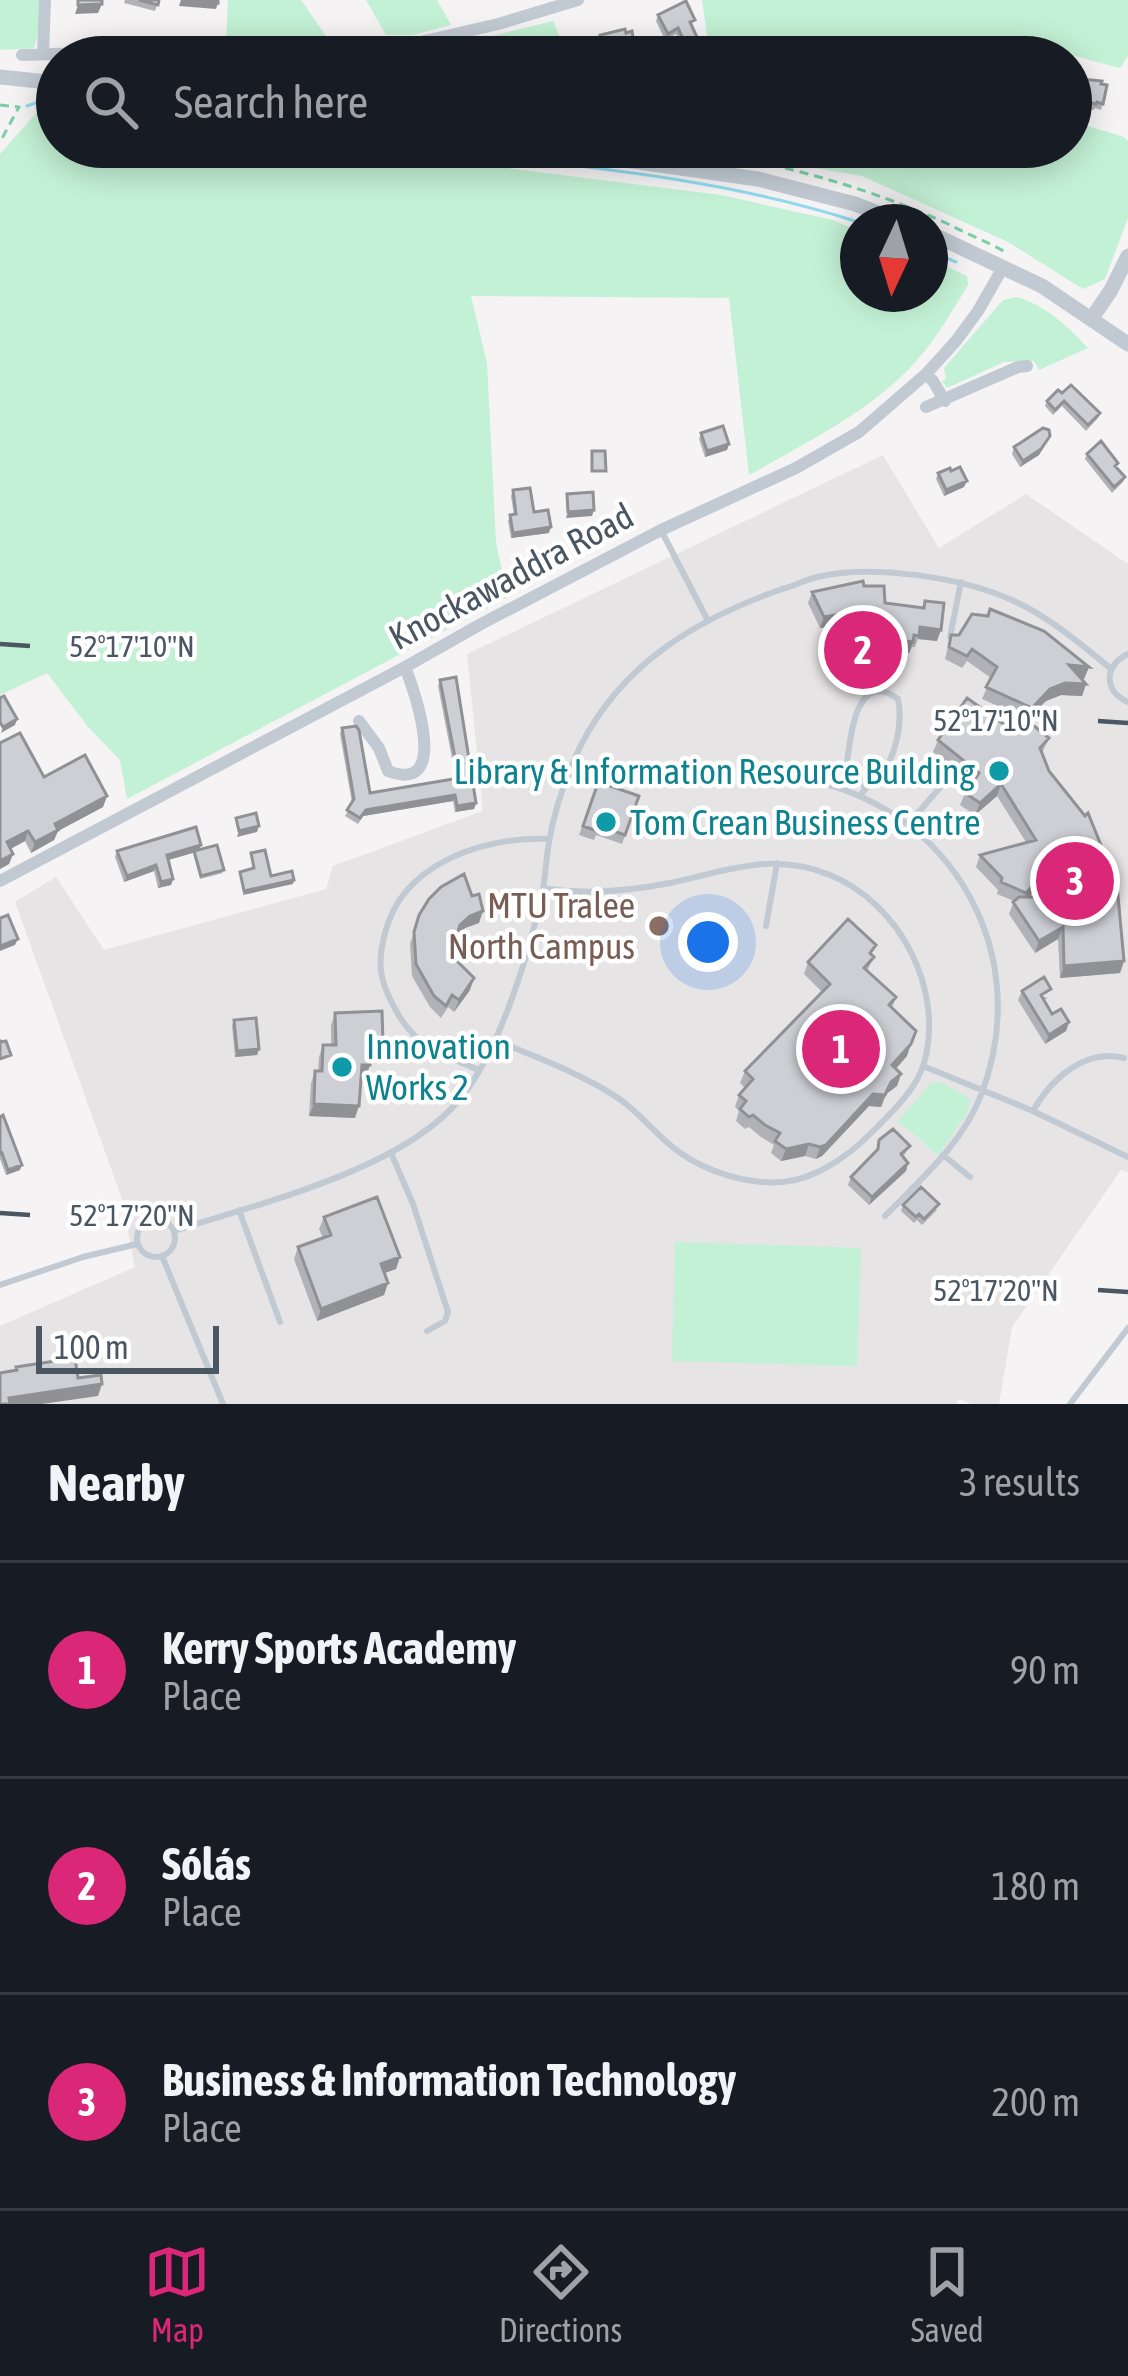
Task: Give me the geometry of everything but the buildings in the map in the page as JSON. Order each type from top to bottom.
[{"type":"street","points":[[44,36],[45,0]]},
{"type":"street","points":[[446,36],[578,0]]},
{"type":"street","points":[[22,55],[36,54]]},
{"type":"street","points":[[0,77],[36,80]]},
{"type":"street","points":[[681,168],[758,179],[855,204]]},
{"type":"street","points":[[948,242],[1042,286],[1128,344]]},
{"type":"street","points":[[1092,318],[1128,256]]},
{"type":"street","name":"Knockawaddra Road","points":[[0,881],[661,530],[796,468],[843,441],[926,374],[964,330],[1002,269]]},
{"type":"street","points":[[926,407],[1027,366]]},
{"type":"street","points":[[926,374],[945,401]]},
{"type":"street","points":[[359,721],[379,748],[388,771],[404,776],[422,767],[425,755],[417,700],[405,667]]},
{"type":"lane","points":[[661,530],[707,619]]},
{"type":"lane","points":[[174,1231],[347,1173],[392,1153],[460,1099],[494,1040],[521,968],[543,888],[549,839],[581,745],[629,678],[664,646],[707,619],[818,577],[891,574],[962,582],[1014,601],[1048,620],[1111,668]]},
{"type":"lane","points":[[950,637],[962,582]]},
{"type":"lane","points":[[1128,654],[1111,668],[1110,686],[1118,698],[1128,702]]},
{"type":"lane","points":[[860,796],[884,771],[900,722],[898,699],[885,692],[874,692],[862,702],[851,729],[847,763],[865,788]]},
{"type":"lane","points":[[808,780],[837,786],[909,823],[974,902],[995,959],[1000,1016],[983,1089],[943,1155],[885,1216]]},
{"type":"lane","points":[[909,823],[943,784]]},
{"type":"lane","points":[[479,1070],[418,1039],[401,1020],[382,978],[379,959],[392,910],[428,870],[463,853],[526,838],[549,839]]},
{"type":"lane","points":[[494,1040],[618,1098],[679,1152],[713,1172],[784,1182],[818,1172],[865,1139],[903,1099],[923,1066],[928,1043],[920,972],[894,925],[858,890],[828,874],[777,862],[741,865],[664,884],[573,893],[543,888]]},
{"type":"lane","points":[[766,926],[777,862]]},
{"type":"lane","points":[[1033,1111],[1048,1087],[1072,1068],[1102,1055],[1124,1058]]},
{"type":"lane","points":[[923,1066],[1128,1157]]},
{"type":"lane","points":[[392,1153],[448,1312],[445,1321],[427,1331]]},
{"type":"lane","points":[[943,1155],[970,1177]]},
{"type":"lane","points":[[239,1210],[280,1322]]},
{"type":"lane","points":[[161,1219],[174,1231],[172,1249],[162,1256],[150,1256],[137,1244],[137,1232],[149,1220],[161,1219]]},
{"type":"lane","points":[[0,1285],[137,1244]]},
{"type":"lane","points":[[162,1256],[223,1404]]},
{"type":"lane","points":[[1070,1404],[1128,1328]]},
{"type":"path","points":[[0,105],[20,104],[0,142]]},
{"type":"shaded area","name":"MTU Tralee North Campus","points":[[883,455],[939,548],[1026,494],[1128,564],[1128,1172],[1121,1170],[1012,1327],[999,1404],[959,1399],[956,1404],[0,1404],[0,1326],[135,1267],[121,1196],[15,902],[56,877],[104,950],[326,889],[333,866],[483,811],[467,654]]},
{"type":"green space","points":[[0,0],[42,0],[34,48],[0,50]]},
{"type":"green space","points":[[228,0],[301,0],[326,36],[275,36],[226,36]]},
{"type":"green space","points":[[366,0],[437,0],[451,25],[413,35],[386,35]]},
{"type":"green space","points":[[702,0],[1128,0],[1128,56],[1120,68],[1092,61],[1092,36],[707,36]]},
{"type":"green space","points":[[553,21],[560,36],[491,36]]},
{"type":"green space","points":[[36,113],[36,168],[506,168],[721,195],[833,220],[840,223],[840,312],[948,312],[948,267],[967,276],[968,285],[941,329],[891,386],[832,428],[749,475],[729,298],[471,296],[487,363],[496,543],[508,597],[127,799],[120,760],[47,673],[0,695],[0,154]]},
{"type":"green space","points":[[1092,127],[1128,141],[1128,218],[1105,279],[1083,289],[1008,242],[948,215],[948,204],[924,204],[862,176],[815,168],[1092,168]]},
{"type":"green space","points":[[1016,297],[1055,317],[1088,348],[1039,370],[1034,361],[1004,362],[947,388],[942,381],[946,379],[944,368],[1003,300]]},
{"type":"green space","points":[[936,1082],[970,1099],[968,1111],[938,1156],[897,1122]]},
{"type":"green space","points":[[675,1242],[861,1248],[857,1366],[672,1361]]},
{"type":"waterway","points":[[27,106],[36,103]]},
{"type":"waterway","points":[[595,168],[749,193],[840,217]]},
{"type":"waterway","points":[[948,259],[956,262]]},
{"type":"place","name":"Sólás","points":[[863,650]]},
{"type":"place","name":"Library & Information Resource Building","points":[[999,771]]},
{"type":"place","name":"Tom Crean Business Centre","points":[[606,822]]},
{"type":"place","name":"Business & Information Technology","points":[[1075,881]]},
{"type":"place","name":"MTU Tralee North Campus","points":[[659,926]]},
{"type":"place","name":"Kerry Sports Academy","points":[[841,1049]]},
{"type":"place","name":"Innovation Works 2","points":[[342,1067]]}]
